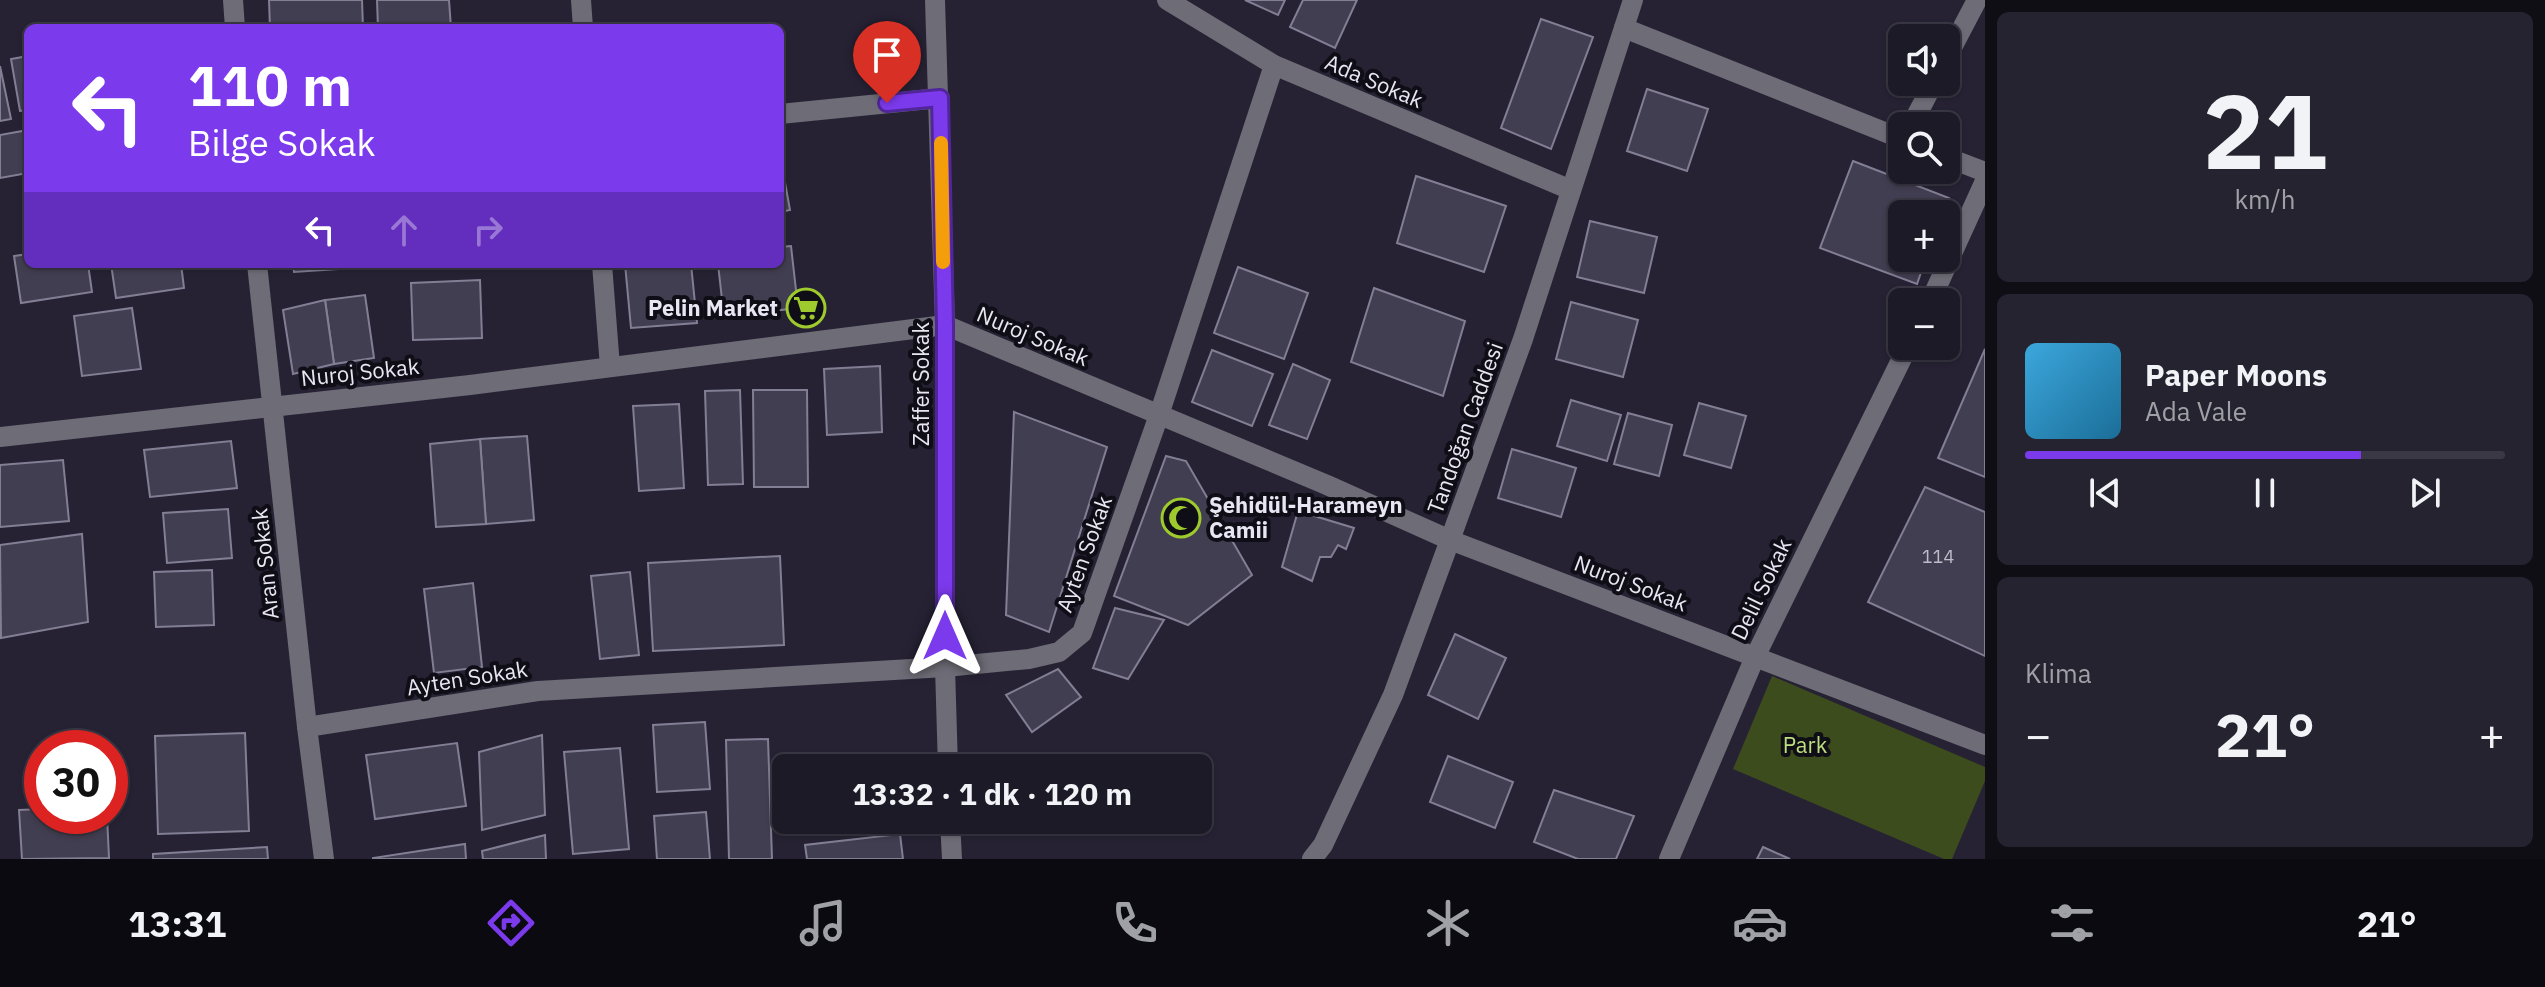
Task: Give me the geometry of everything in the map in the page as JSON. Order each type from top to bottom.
[{"type":"street","points":[[233,0],[235,24]]},
{"type":"street","points":[[581,0],[583,24]]},
{"type":"street","name":"Zaffer Sokak","points":[[935,0],[945,325],[948,754]]},
{"type":"street","name":"Ada Sokak","points":[[1167,0],[1274,65],[1571,190]]},
{"type":"street","name":"Tandoğan Caddesi","points":[[1312,859],[1323,845],[1393,695],[1523,339],[1633,0]]},
{"type":"street","points":[[1960,32],[1977,0]]},
{"type":"street","points":[[1624,28],[1888,133]]},
{"type":"street","name":"Ayten Sokak","points":[[307,727],[538,691],[945,667],[1029,659],[1059,652],[1082,633],[1159,415],[1274,65]]},
{"type":"street","points":[[784,114],[940,98]]},
{"type":"street","points":[[1960,162],[1985,172]]},
{"type":"street","points":[[1936,288],[1985,181]]},
{"type":"street","name":"Aran Sokak","points":[[257,268],[324,859]]},
{"type":"street","points":[[602,268],[610,367]]},
{"type":"street","name":"Nuroj Sokak","points":[[0,437],[470,385],[945,325],[1313,479],[1450,540],[1985,745]]},
{"type":"street","name":"Delil Sokak","points":[[1669,859],[1755,657],[1901,360]]},
{"type":"street","points":[[951,834],[952,859]]},
{"type":"green space","name":"Park","points":[[1772,676],[1985,767],[1985,781],[1952,859],[1944,859],[1733,769]]},
{"type":"building","points":[[269,0],[362,0],[363,24],[270,24]]},
{"type":"building","points":[[377,0],[449,0],[451,24],[378,24]]},
{"type":"building","points":[[1245,0],[1285,0],[1278,15]]},
{"type":"building","points":[[1303,0],[1357,0],[1335,48],[1290,27]]},
{"type":"building","points":[[1541,19],[1593,37],[1551,149],[1501,128]]},
{"type":"building","points":[[24,57],[24,110],[20,111],[11,59]]},
{"type":"building","points":[[0,66],[11,119],[0,121]]},
{"type":"building","points":[[1647,89],[1708,109],[1687,171],[1627,151]]},
{"type":"building","points":[[24,131],[24,174],[0,178],[0,135]]},
{"type":"building","points":[[1853,161],[1888,174],[1888,184],[1913,184],[1949,198],[1888,200],[1888,272],[1921,272],[1917,284],[1820,248]]},
{"type":"building","points":[[1416,176],[1506,206],[1484,272],[1397,243]]},
{"type":"building","points":[[784,177],[790,210],[784,211]]},
{"type":"building","points":[[1590,221],[1657,237],[1644,293],[1577,277]]},
{"type":"building","points":[[791,246],[798,308],[724,317],[718,268],[784,268],[784,247]]},
{"type":"building","points":[[24,255],[24,268],[89,268],[92,292],[21,303],[14,256]]},
{"type":"building","points":[[1238,267],[1308,293],[1284,359],[1214,333]]},
{"type":"building","points":[[112,268],[182,268],[184,288],[116,298]]},
{"type":"building","points":[[294,268],[353,268],[294,272]]},
{"type":"building","points":[[625,268],[691,268],[697,323],[631,328]]},
{"type":"building","points":[[480,280],[482,338],[413,340],[411,283]]},
{"type":"building","points":[[1374,288],[1465,321],[1443,396],[1351,362]]},
{"type":"building","points":[[365,295],[374,358],[334,364],[325,300]]},
{"type":"building","points":[[325,300],[334,364],[293,374],[283,310]]},
{"type":"building","points":[[1571,302],[1638,320],[1623,377],[1556,359]]},
{"type":"building","points":[[132,308],[141,369],[82,376],[74,316]]},
{"type":"building","points":[[1985,349],[1985,477],[1938,458]]},
{"type":"building","points":[[1212,350],[1273,374],[1252,426],[1192,402]]},
{"type":"building","points":[[1293,364],[1330,380],[1307,439],[1269,425]]},
{"type":"building","points":[[880,366],[882,432],[827,435],[824,369]]},
{"type":"building","points":[[740,390],[743,484],[708,485],[705,391]]},
{"type":"building","points":[[753,390],[807,390],[808,487],[754,487]]},
{"type":"building","points":[[1571,400],[1621,415],[1607,461],[1557,446]]},
{"type":"building","points":[[1699,403],[1746,416],[1731,468],[1684,455]]},
{"type":"building","points":[[679,404],[684,488],[639,491],[633,406]]},
{"type":"building","points":[[1014,412],[1107,447],[1049,632],[1006,615]]},
{"type":"building","points":[[1628,413],[1672,425],[1659,476],[1614,464]]},
{"type":"building","points":[[527,436],[534,520],[486,524],[480,439]]},
{"type":"building","points":[[480,439],[486,524],[436,527],[430,444]]},
{"type":"building","points":[[231,441],[237,488],[150,497],[144,450]]},
{"type":"building","points":[[1512,449],[1576,468],[1561,517],[1498,498]]},
{"type":"building","name":"Şehidül-Harameyn Camii","points":[[1166,456],[1186,461],[1252,575],[1188,625],[1114,596]]},
{"type":"building","points":[[63,460],[69,521],[0,527],[0,465]]},
{"type":"building","points":[[1925,487],[1985,512],[1985,656],[1868,602]]},
{"type":"building","points":[[228,509],[232,558],[167,563],[163,513]]},
{"type":"building","points":[[1298,511],[1354,528],[1346,549],[1338,545],[1331,557],[1320,557],[1312,581],[1282,567]]},
{"type":"building","points":[[82,534],[88,622],[1,638],[0,545]]},
{"type":"building","points":[[780,556],[784,645],[653,651],[648,563]]},
{"type":"building","points":[[212,570],[214,625],[156,627],[154,572]]},
{"type":"building","points":[[630,572],[639,655],[600,659],[591,576]]},
{"type":"building","points":[[473,583],[482,667],[434,673],[424,589]]},
{"type":"building","points":[[1115,608],[1164,620],[1128,679],[1093,668]]},
{"type":"building","points":[[1455,634],[1506,658],[1478,719],[1428,695]]},
{"type":"building","points":[[1058,669],[1081,697],[1032,732],[1006,695]]},
{"type":"building","points":[[705,722],[710,789],[657,792],[653,725]]},
{"type":"building","points":[[245,733],[249,831],[158,834],[155,736]]},
{"type":"building","points":[[542,735],[545,815],[482,830],[479,752]]},
{"type":"building","points":[[768,739],[772,859],[729,859],[726,740]]},
{"type":"building","points":[[457,743],[466,806],[375,819],[366,755]]},
{"type":"building","points":[[620,748],[629,849],[573,854],[564,752]]},
{"type":"building","points":[[1448,756],[1513,782],[1495,828],[1430,802]]},
{"type":"building","points":[[1554,790],[1634,816],[1616,859],[1578,859],[1534,842]]},
{"type":"building","points":[[19,810],[24,810],[24,834],[108,834],[109,858],[22,859]]},
{"type":"building","points":[[706,812],[710,859],[657,859],[654,816]]},
{"type":"building","points":[[900,834],[903,859],[807,859],[805,845]]},
{"type":"building","points":[[545,835],[546,859],[483,859],[482,851]]},
{"type":"building","points":[[465,844],[466,859],[373,859],[373,858]]},
{"type":"building","points":[[267,847],[268,859],[153,859],[153,854]]},
{"type":"building","points":[[1763,847],[1790,859],[1757,859]]},
{"type":"slow traffic","points":[[941,143],[943,262]]},
{"type":"place","name":"Pelin Market","points":[[806,308]]},
{"type":"place","name":"Şehidül-Harameyn Camii","points":[[1181,518]]},
{"type":"route","points":[[887,103],[940,98],[945,325],[945,636]]}]
